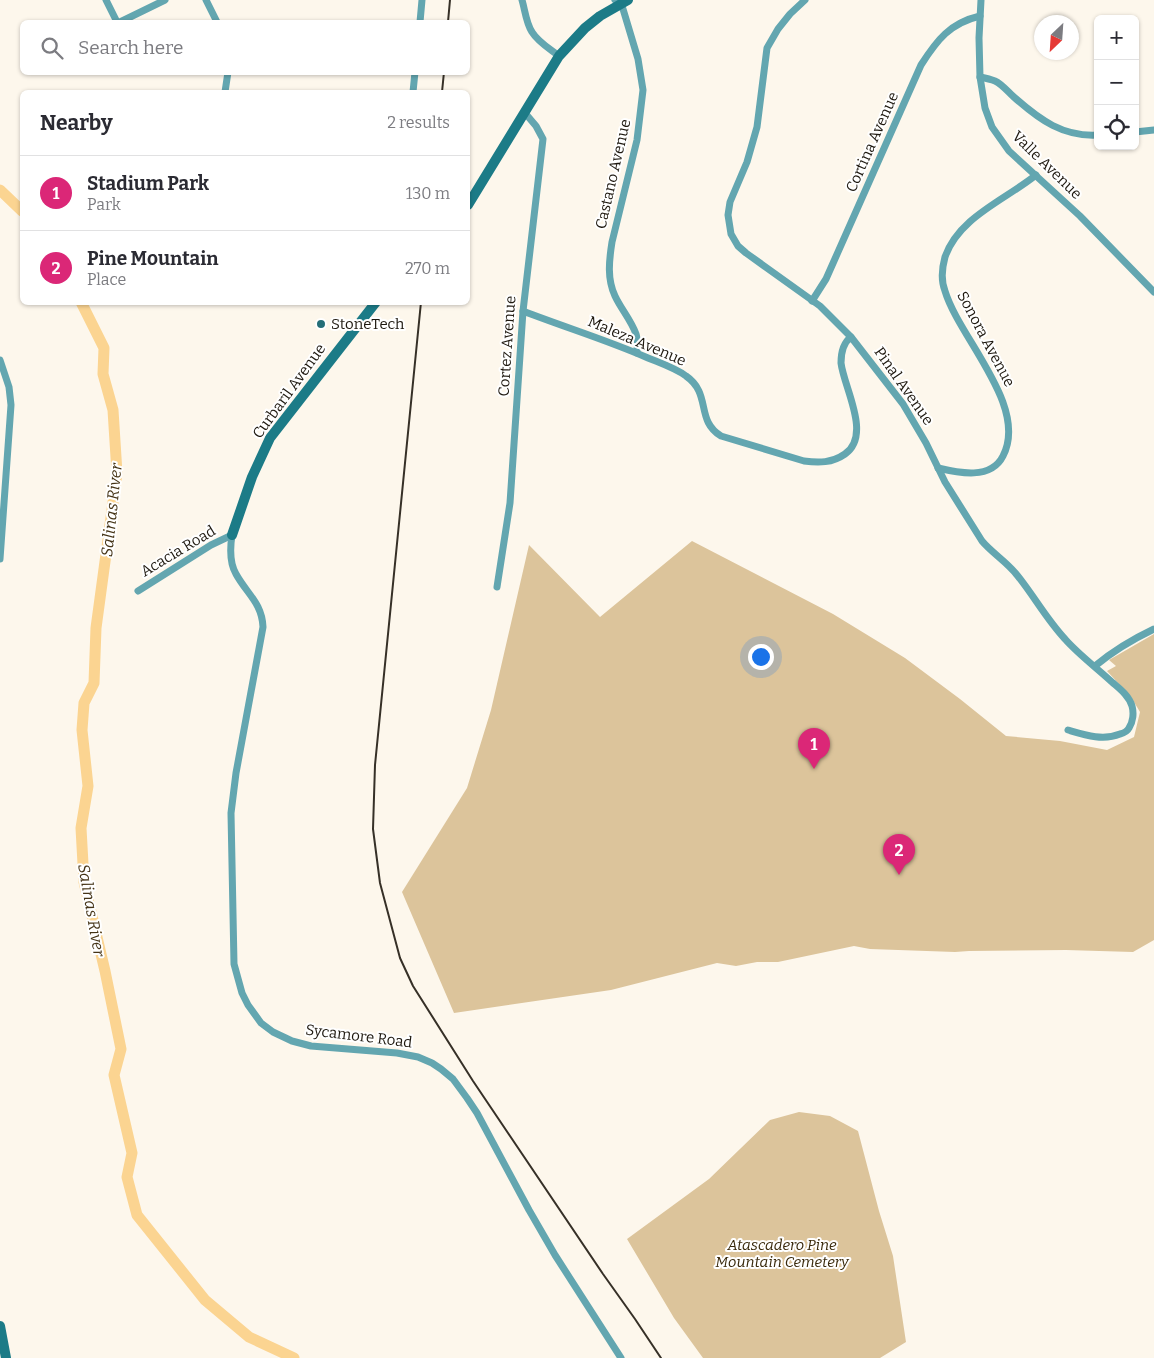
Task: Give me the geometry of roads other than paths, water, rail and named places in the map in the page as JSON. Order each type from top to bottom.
[{"type":"street","points":[[106,0],[117,20]]},
{"type":"street","points":[[122,20],[165,0]]},
{"type":"street","points":[[206,0],[216,20]]},
{"type":"street","points":[[420,20],[422,0]]},
{"type":"street","points":[[522,0],[532,33],[539,41],[559,56]]},
{"type":"street","name":"Pinal Avenue","points":[[805,0],[778,29],[767,48],[757,127],[747,162],[730,202],[728,215],[731,234],[738,246],[746,253],[812,301],[835,320],[851,337],[903,404],[926,443],[945,482],[982,541],[1016,574],[1062,636],[1120,689],[1130,701],[1133,714],[1129,728],[1124,733],[1102,738],[1068,730]]},
{"type":"street","name":"Valle Avenue","points":[[981,0],[979,38],[980,77],[985,108],[992,127],[1009,151],[1080,216],[1154,292]]},
{"type":"street","points":[[470,202],[559,56],[585,28],[621,1]]},
{"type":"street","name":"Castano Avenue","points":[[621,1],[638,59],[643,90],[637,140],[612,242],[609,274],[615,298],[636,334],[637,353]]},
{"type":"street","name":"Cortina Avenue","points":[[812,301],[826,279],[921,65],[946,32],[964,20],[980,16]]},
{"type":"street","points":[[225,90],[228,75]]},
{"type":"street","points":[[413,90],[415,75]]},
{"type":"street","points":[[980,77],[997,82],[1042,120],[1075,134],[1094,135]]},
{"type":"street","name":"Cortez Avenue","points":[[497,587],[510,503],[523,311],[543,139],[536,126],[525,113]]},
{"type":"street","points":[[1139,132],[1154,130]]},
{"type":"street","name":"Sonora Avenue","points":[[938,468],[955,472],[979,473],[988,470],[1001,461],[1007,449],[1009,438],[1009,426],[1002,397],[945,292],[943,277],[945,258],[950,246],[970,221],[1036,175]]},
{"type":"street","name":"Curbaril Avenue","points":[[232,535],[252,477],[270,438],[374,305]]},
{"type":"street","name":"Maleza Avenue","points":[[523,311],[637,353],[681,373],[693,382],[702,396],[708,423],[721,436],[804,461],[817,463],[833,460],[847,452],[853,445],[856,436],[857,423],[841,363],[841,356],[846,341],[851,337]]},
{"type":"street","points":[[0,360],[9,387],[11,405],[0,559]]},
{"type":"street","name":"Acacia Road","points":[[138,591],[211,545],[232,535]]},
{"type":"street","name":"Sycamore Road","points":[[232,535],[230,554],[235,574],[258,606],[263,624],[236,773],[231,813],[234,964],[242,993],[261,1023],[285,1038],[311,1046],[397,1053],[418,1057],[441,1069],[453,1079],[477,1113],[524,1202],[555,1255],[621,1358]]},
{"type":"street","points":[[1095,666],[1123,645],[1154,629]]},
{"type":"street","points":[[0,1326],[6,1358]]},
{"type":"waterway","name":"Salinas River","points":[[0,190],[20,209]]},
{"type":"waterway","name":"Salinas River","points":[[82,305],[104,348],[103,374],[113,410],[117,473],[96,628],[94,683],[84,703],[82,730],[88,786],[81,828],[84,882],[121,1049],[114,1075],[132,1153],[127,1177],[137,1215],[205,1300],[249,1337],[294,1358]]},
{"type":"railway","points":[[448,20],[450,0]]},
{"type":"railway","points":[[442,90],[444,75]]},
{"type":"railway","points":[[421,305],[375,765],[373,829],[380,883],[400,958],[413,986],[473,1081],[661,1358]]},
{"type":"place","name":"StoneTech","points":[[321,324]]},
{"type":"place","name":"Stadium Park","points":[[814,769]]},
{"type":"place","name":"Pine Mountain","points":[[899,875]]},
{"type":"park label","name":"Atascadero Pine Mountain Cemetery","points":[[782,1254]]}]
